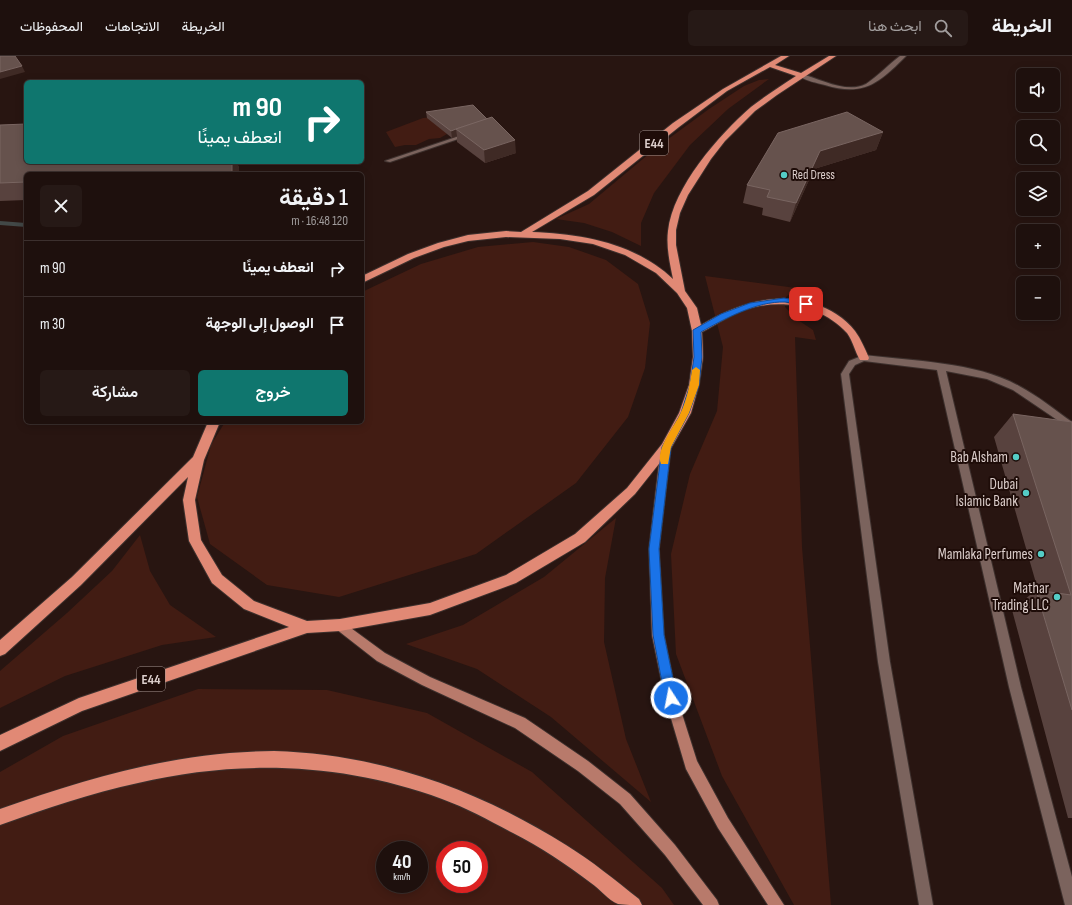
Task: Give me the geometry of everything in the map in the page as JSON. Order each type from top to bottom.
[{"type":"highway","name":"E44","points":[[525,233],[591,193],[676,125],[725,90],[786,56]]},
{"type":"highway","points":[[680,291],[673,253],[672,230],[679,206],[695,176],[728,134],[766,99],[834,56]]},
{"type":"highway","points":[[770,65],[802,76]]},
{"type":"highway","points":[[213,424],[198,460],[189,500],[195,541],[217,579],[249,605],[307,627],[340,625],[430,609],[512,579],[580,538],[632,491],[666,447],[685,413],[694,385],[698,357],[697,330],[692,308],[680,291],[659,271],[628,253],[595,242],[560,236],[525,233],[468,238],[441,245],[411,256],[364,279]]},
{"type":"highway","points":[[697,330],[740,309],[752,305],[784,300],[806,304],[839,321],[850,332],[864,358]]},
{"type":"highway","points":[[0,649],[86,572],[198,460]]},
{"type":"highway","name":"E44","points":[[0,743],[79,705],[307,627]]},
{"type":"highway","points":[[0,817],[98,784],[159,770],[219,762],[266,760],[311,761],[356,768],[414,781],[470,802],[526,829],[561,851],[609,885],[633,905]]},
{"type":"main road","points":[[666,447],[654,549],[658,635],[671,698],[691,764],[723,823],[777,905]]},
{"type":"main road","points":[[340,625],[381,657],[426,681],[520,723],[583,766],[624,799],[670,850],[712,905]]},
{"type":"lane","points":[[802,76],[840,87],[863,87],[903,56]]},
{"type":"lane","points":[[388,161],[476,132]]},
{"type":"lane","points":[[925,904],[884,662],[845,374],[848,367],[853,362],[864,358],[976,373],[1002,381],[1030,396],[1072,427]]},
{"type":"lane","points":[[941,368],[1015,687],[1072,905]]},
{"type":"shaded area","points":[[769,79],[728,109],[690,145],[654,193],[641,223],[641,246],[612,232],[584,223],[556,219],[589,204],[656,148],[709,109],[744,86],[759,80]]},
{"type":"shaded area","points":[[434,117],[447,134],[440,138],[429,139],[416,145],[395,147],[386,132],[423,118]]},
{"type":"shaded area","points":[[533,242],[569,247],[606,260],[638,284],[650,323],[645,368],[628,417],[576,483],[476,554],[339,597],[267,585],[210,544],[197,497],[211,445],[224,424],[364,424],[364,291],[421,264],[478,247]]},
{"type":"shaded area","points":[[705,276],[796,288],[786,297],[785,307],[798,320],[813,330],[816,340],[795,337],[802,547],[831,905],[794,905],[722,776],[676,654],[671,554],[690,474],[717,411],[723,347]]},
{"type":"shaded area","points":[[616,518],[605,578],[604,642],[626,739],[651,802],[551,717],[477,669],[406,644],[463,625],[544,577]]},
{"type":"shaded area","points":[[140,535],[150,571],[170,605],[216,637],[162,645],[65,676],[0,708],[0,671],[67,613],[112,571]]},
{"type":"shaded area","points":[[198,689],[327,690],[427,713],[532,772],[662,888],[674,905],[0,905],[0,772],[63,736]]},
{"type":"building","points":[[0,56],[15,56],[22,66],[0,72]]},
{"type":"building","points":[[473,105],[487,119],[451,131],[426,112]]},
{"type":"building","name":"Red Dress","points":[[847,112],[883,132],[820,151],[796,203],[767,197],[770,190],[747,185],[778,133]]},
{"type":"building","points":[[492,117],[515,140],[484,150],[456,129]]},
{"type":"building","points":[[24,124],[24,164],[232,164],[232,172],[24,172],[24,182],[0,183],[0,125]]},
{"type":"building","points":[[1013,414],[1072,422],[1072,710],[1036,590],[1071,595]]},
{"type":"waterway","points":[[0,223],[24,225]]},
{"type":"slow traffic","points":[[664,462],[666,447],[685,413],[694,385],[696,370]]},
{"type":"place","name":"Red Dress","points":[[784,175]]},
{"type":"place","name":"Bab Alsham","points":[[1016,457]]},
{"type":"place","name":"Dubai Islamic Bank","points":[[1026,493]]},
{"type":"place","name":"Mamlaka Perfumes","points":[[1041,554]]},
{"type":"place","name":"Mathar Trading LLC","points":[[1057,597]]},
{"type":"route","points":[[671,698],[658,635],[654,549],[666,447],[685,413],[694,385],[698,357],[697,330],[724,316],[752,305],[784,300],[806,304]]}]
